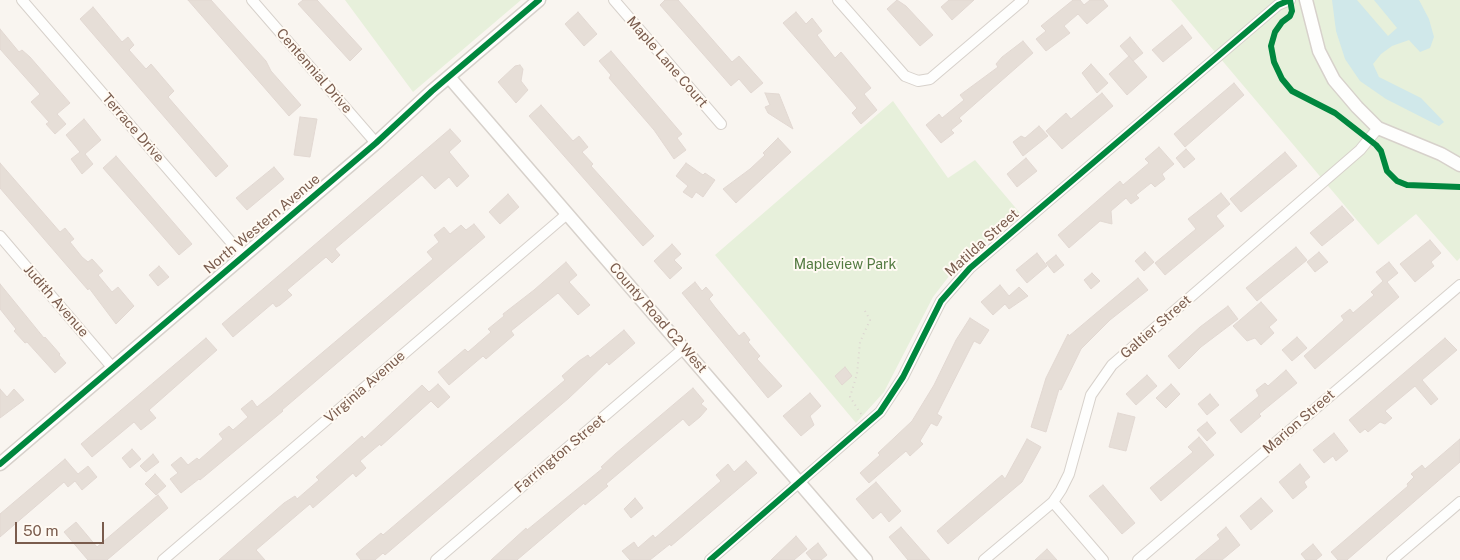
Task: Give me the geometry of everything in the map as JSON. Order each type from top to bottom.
[{"type":"street","name":"Terrace Drive","points":[[22,0],[243,256]]},
{"type":"street","name":"Centennial Drive","points":[[252,0],[376,143]]},
{"type":"street","name":"North Western Avenue","points":[[0,464],[112,366],[376,143],[538,0]]},
{"type":"street","name":"Maple Lane Court","points":[[614,0],[721,124]]},
{"type":"street","points":[[838,0],[905,76],[918,81],[930,80],[1023,0]]},
{"type":"street","name":"Matilda Street","points":[[710,560],[869,423],[893,395],[931,319],[954,284],[1278,5],[1290,0]]},
{"type":"street","points":[[1306,0],[1319,51],[1334,80],[1378,128],[1441,154],[1460,165]]},
{"type":"street","name":"County Road C2 West","points":[[449,77],[866,560]]},
{"type":"street","name":"Galtier Street","points":[[984,560],[1053,502],[1069,474],[1092,395],[1112,366],[1360,150],[1378,128]]},
{"type":"street","name":"Virginia Avenue","points":[[163,560],[567,214]]},
{"type":"street","name":"Judith Avenue","points":[[0,236],[112,366]]},
{"type":"street","name":"Marion Street","points":[[1138,560],[1460,285]]},
{"type":"street","name":"Farrington Street","points":[[436,560],[684,348]]},
{"type":"street","points":[[1053,502],[1103,560]]},
{"type":"street","points":[[1392,560],[1460,502]]},
{"type":"path","points":[[864,309],[870,320],[860,342],[857,374],[850,396],[852,403],[869,423]]},
{"type":"green space","points":[[345,0],[521,0],[413,92]]},
{"type":"green space","points":[[1171,0],[1460,0],[1460,258],[1457,261],[1416,214],[1378,245]]},
{"type":"green space","name":"Mapleview Park","points":[[893,101],[948,178],[975,160],[1020,213],[953,271],[933,297],[884,392],[856,423],[715,255]]},
{"type":"water","points":[[1332,0],[1357,0],[1388,36],[1397,28],[1374,0],[1419,0],[1429,19],[1434,37],[1430,48],[1420,52],[1409,40],[1392,46],[1381,54],[1373,64],[1379,77],[1421,98],[1444,122],[1439,126],[1386,99],[1360,81],[1345,59],[1336,31]]},
{"type":"building","points":[[188,0],[211,0],[266,61],[271,71],[301,105],[289,116]]},
{"type":"building","points":[[303,0],[317,0],[362,49],[350,61],[298,4]]},
{"type":"building","points":[[665,0],[678,0],[732,62],[739,56],[763,83],[751,93],[739,79],[731,86],[660,5]]},
{"type":"building","points":[[897,0],[906,6],[933,35],[920,46],[887,9]]},
{"type":"building","points":[[949,0],[974,0],[952,20],[941,7]]},
{"type":"building","points":[[1073,0],[1080,0],[1084,5],[1090,0],[1103,0],[1108,6],[1087,24],[1078,14],[1064,26],[1070,33],[1046,51],[1036,39],[1046,31],[1041,26]]},
{"type":"building","points":[[93,7],[122,42],[128,37],[134,45],[129,50],[146,69],[151,64],[174,91],[168,97],[228,166],[216,177],[80,19]]},
{"type":"building","points":[[578,12],[597,34],[584,46],[565,24]]},
{"type":"building","points":[[796,12],[806,24],[812,18],[822,31],[817,35],[835,58],[841,52],[871,88],[864,94],[877,110],[861,124],[852,113],[857,108],[783,23]]},
{"type":"building","points":[[1182,25],[1192,38],[1163,62],[1152,50]]},
{"type":"building","points":[[0,29],[19,52],[22,50],[30,57],[70,103],[57,114],[66,124],[55,134],[46,124],[49,122],[31,102],[40,94],[0,49]]},
{"type":"building","points":[[1130,37],[1143,53],[1133,61],[1120,46]]},
{"type":"building","points":[[1023,41],[1033,53],[959,118],[962,121],[951,130],[954,133],[941,143],[926,125],[939,114],[942,118],[964,100],[960,95],[998,67],[996,64],[1002,57]]},
{"type":"building","points":[[611,51],[682,134],[677,138],[686,150],[674,159],[654,130],[609,78],[611,75],[599,61]]},
{"type":"building","points":[[1129,56],[1147,77],[1127,95],[1109,74]]},
{"type":"building","points":[[1091,64],[1108,83],[1097,93],[1082,73]]},
{"type":"building","points":[[520,65],[523,69],[521,81],[528,90],[516,103],[498,82],[515,66]]},
{"type":"building","points":[[1234,83],[1244,95],[1185,147],[1174,134]]},
{"type":"building","points":[[765,93],[779,94],[793,129],[768,113],[765,107],[770,105]]},
{"type":"building","points":[[1102,93],[1113,106],[1062,149],[1046,131],[1066,113],[1071,119]]},
{"type":"building","points":[[541,105],[573,141],[579,136],[588,147],[582,152],[593,164],[591,166],[654,236],[643,246],[529,116]]},
{"type":"building","points":[[300,117],[317,119],[310,157],[294,155]]},
{"type":"building","points":[[84,119],[101,140],[85,154],[93,164],[82,174],[71,159],[80,152],[66,135]]},
{"type":"building","points":[[1039,126],[1048,136],[1023,156],[1013,142],[1021,136],[1025,138]]},
{"type":"building","points":[[450,129],[461,141],[449,152],[469,176],[457,187],[449,177],[435,189],[422,175],[335,249],[340,255],[332,263],[326,257],[287,290],[292,295],[276,307],[273,303],[233,337],[222,324]]},
{"type":"building","points":[[778,138],[791,152],[736,203],[723,189],[750,169],[765,155],[763,153]]},
{"type":"building","points":[[1159,147],[1174,164],[1162,174],[1165,179],[1155,187],[1151,183],[1136,195],[1139,198],[1131,204],[1126,198],[1111,211],[1112,224],[1100,221],[1069,248],[1058,235],[1120,181],[1123,185],[1149,163],[1145,159]]},
{"type":"building","points":[[1186,149],[1195,159],[1184,168],[1176,158]]},
{"type":"building","points":[[1285,152],[1297,166],[1241,212],[1230,199]]},
{"type":"building","points":[[116,156],[192,244],[179,255],[103,168]]},
{"type":"building","points":[[1026,158],[1037,171],[1017,187],[1007,174]]},
{"type":"building","points":[[0,163],[60,232],[65,228],[74,239],[70,242],[82,257],[88,262],[92,259],[103,271],[98,275],[112,292],[118,287],[134,306],[116,324],[89,288],[88,290],[0,188]]},
{"type":"building","points":[[686,163],[703,175],[705,173],[715,180],[703,197],[696,192],[692,198],[683,192],[688,186],[676,176]]},
{"type":"building","points":[[274,167],[284,179],[247,210],[236,198]]},
{"type":"building","points":[[1221,193],[1230,204],[1216,216],[1224,226],[1165,275],[1155,263],[1196,229],[1188,219]]},
{"type":"building","points":[[508,194],[519,207],[500,224],[489,212]]},
{"type":"building","points":[[1342,206],[1354,220],[1322,246],[1310,233]]},
{"type":"building","points":[[474,224],[485,237],[283,411],[200,480],[181,493],[170,479],[178,473],[171,465],[181,457],[188,465],[197,458],[199,460],[223,439],[219,434],[229,426],[233,430],[248,417],[241,409],[252,400],[257,407],[433,259],[427,252],[439,242],[434,235],[444,227],[450,234],[461,225],[466,230]]},
{"type":"building","points":[[1430,240],[1441,253],[1431,262],[1434,266],[1415,282],[1400,264]]},
{"type":"building","points":[[672,244],[681,254],[674,260],[682,268],[670,279],[654,261]]},
{"type":"building","points":[[1296,247],[1307,260],[1257,301],[1246,288]]},
{"type":"building","points":[[1145,252],[1154,262],[1144,271],[1135,261]]},
{"type":"building","points":[[1319,252],[1328,262],[1315,272],[1307,262]]},
{"type":"building","points":[[1037,253],[1047,266],[1027,283],[1016,270]]},
{"type":"building","points":[[1056,255],[1064,265],[1054,273],[1046,263]]},
{"type":"building","points":[[566,262],[577,275],[569,282],[590,305],[578,315],[558,293],[511,331],[514,335],[486,359],[483,356],[449,385],[438,372],[465,349],[468,352],[491,332],[488,329],[504,316],[503,314]]},
{"type":"building","points":[[1389,262],[1398,273],[1387,282],[1399,297],[1315,369],[1304,356],[1344,320],[1341,316],[1350,309],[1353,313],[1374,295],[1371,292],[1383,281],[1376,272]]},
{"type":"building","points":[[159,266],[169,277],[158,286],[149,275]]},
{"type":"building","points":[[1092,273],[1100,281],[1091,289],[1084,280]]},
{"type":"building","points":[[1138,278],[1148,290],[1110,320],[1081,349],[1061,390],[1059,389],[1046,432],[1031,427],[1046,378],[1068,334],[1069,336]]},
{"type":"building","points":[[695,282],[702,291],[706,287],[713,295],[709,299],[739,336],[744,332],[750,340],[748,342],[760,356],[757,359],[782,386],[768,398],[682,293]]},
{"type":"building","points":[[0,284],[66,363],[55,373],[27,342],[25,343],[14,331],[16,329],[0,309]]},
{"type":"building","points":[[1000,285],[1009,296],[1019,287],[1028,296],[1009,309],[1005,304],[993,315],[981,302]]},
{"type":"building","points":[[1261,302],[1277,320],[1269,327],[1274,333],[1261,345],[1255,338],[1247,341],[1233,326]]},
{"type":"building","points":[[1228,306],[1238,319],[1201,347],[1179,369],[1168,356],[1200,327]]},
{"type":"building","points":[[970,318],[989,330],[980,344],[974,341],[937,414],[942,417],[937,426],[931,423],[920,441],[923,444],[910,456],[906,451],[869,483],[860,473],[912,421],[934,385],[956,340]]},
{"type":"building","points":[[624,330],[635,343],[609,365],[607,362],[569,398],[385,555],[383,553],[375,560],[361,560],[356,554],[381,533],[383,535],[565,380],[562,376],[579,361],[588,355],[590,358]]},
{"type":"building","points":[[1297,337],[1307,348],[1292,361],[1282,350]]},
{"type":"building","points":[[206,338],[217,350],[149,410],[156,418],[141,430],[134,422],[92,457],[81,444]]},
{"type":"building","points":[[1445,338],[1457,350],[1422,380],[1438,399],[1431,405],[1415,386],[1385,411],[1392,418],[1385,424],[1380,422],[1368,432],[1365,429],[1360,433],[1349,420]]},
{"type":"building","points":[[845,367],[852,376],[842,385],[835,376]]},
{"type":"building","points":[[1286,370],[1297,383],[1259,414],[1261,416],[1241,433],[1230,420],[1259,396],[1256,390],[1265,383],[1268,386]]},
{"type":"building","points":[[1147,375],[1157,386],[1136,405],[1126,394]]},
{"type":"building","points":[[438,384],[450,397],[438,408],[431,401],[381,446],[380,444],[360,461],[366,468],[356,477],[353,473],[313,508],[310,504],[256,550],[265,560],[219,560],[284,503],[295,496],[297,499],[319,480],[316,477],[362,436],[364,439],[422,385],[429,392]]},
{"type":"building","points":[[1171,384],[1180,394],[1166,408],[1156,398]]},
{"type":"building","points":[[693,388],[704,401],[701,404],[707,409],[700,417],[689,426],[683,419],[606,484],[608,486],[585,505],[584,503],[517,560],[491,560],[526,528],[527,530],[603,468],[601,467],[615,454]]},
{"type":"building","points":[[0,389],[7,397],[14,389],[24,400],[0,418]]},
{"type":"building","points":[[810,393],[821,406],[810,416],[814,425],[801,436],[783,416]]},
{"type":"building","points":[[1210,394],[1219,405],[1207,415],[1198,404]]},
{"type":"building","points":[[1118,413],[1135,417],[1126,451],[1109,447]]},
{"type":"building","points":[[1207,422],[1216,433],[1207,441],[1197,430]]},
{"type":"building","points":[[1334,433],[1348,451],[1336,461],[1333,456],[1324,463],[1313,450]]},
{"type":"building","points":[[1199,437],[1214,455],[1161,501],[1150,488],[1193,452],[1188,447]]},
{"type":"building","points":[[1027,439],[1041,447],[1022,482],[948,544],[937,531],[1002,475],[1005,479]]},
{"type":"building","points":[[1460,439],[1460,462],[1347,560],[1338,560],[1331,552],[1408,486],[1407,484],[1414,477],[1411,474],[1422,465],[1425,469]]},
{"type":"building","points":[[132,449],[141,459],[130,468],[122,458]]},
{"type":"building","points":[[153,454],[159,462],[146,472],[140,466]]},
{"type":"building","points":[[65,459],[78,474],[88,466],[97,477],[82,490],[75,481],[68,487],[64,482],[0,537],[0,514]]},
{"type":"building","points":[[746,461],[757,473],[671,546],[670,544],[650,560],[630,560],[622,551],[634,542],[638,548],[653,535],[655,538],[721,481],[716,475],[728,464],[734,472]]},
{"type":"building","points":[[1300,464],[1310,477],[1304,482],[1307,487],[1293,499],[1279,482]]},
{"type":"building","points":[[155,474],[166,486],[156,495],[145,484]]},
{"type":"building","points":[[876,482],[901,511],[889,522],[881,512],[873,519],[856,499]]},
{"type":"building","points":[[1103,485],[1135,523],[1122,534],[1089,496]]},
{"type":"building","points":[[158,495],[168,508],[107,560],[88,560],[64,532],[76,522],[97,547]]},
{"type":"building","points":[[635,498],[643,508],[631,518],[624,509]]},
{"type":"building","points":[[1261,498],[1273,511],[1251,530],[1240,516]]},
{"type":"building","points":[[901,527],[930,560],[908,560],[889,537]]},
{"type":"building","points":[[1226,527],[1240,545],[1222,560],[1195,560],[1220,539],[1217,535]]},
{"type":"building","points":[[796,536],[807,549],[794,560],[771,560]]},
{"type":"building","points":[[818,543],[827,555],[821,560],[812,560],[806,553]]},
{"type":"building","points":[[1313,544],[1322,555],[1316,560],[1306,560],[1301,554]]},
{"type":"building","points":[[1047,549],[1057,560],[1035,560]]},
{"type":"cycle path","points":[[0,464],[376,143],[432,91],[539,0]]},
{"type":"cycle path","points":[[1290,0],[1292,11],[1290,16],[1282,22],[1275,32],[1271,46],[1274,62],[1282,79],[1292,91],[1335,113],[1376,145],[1381,151],[1387,171],[1397,181],[1407,185],[1460,187]]},
{"type":"cycle path","points":[[710,560],[880,412],[903,377],[941,301],[970,268],[1278,5],[1290,0]]}]
